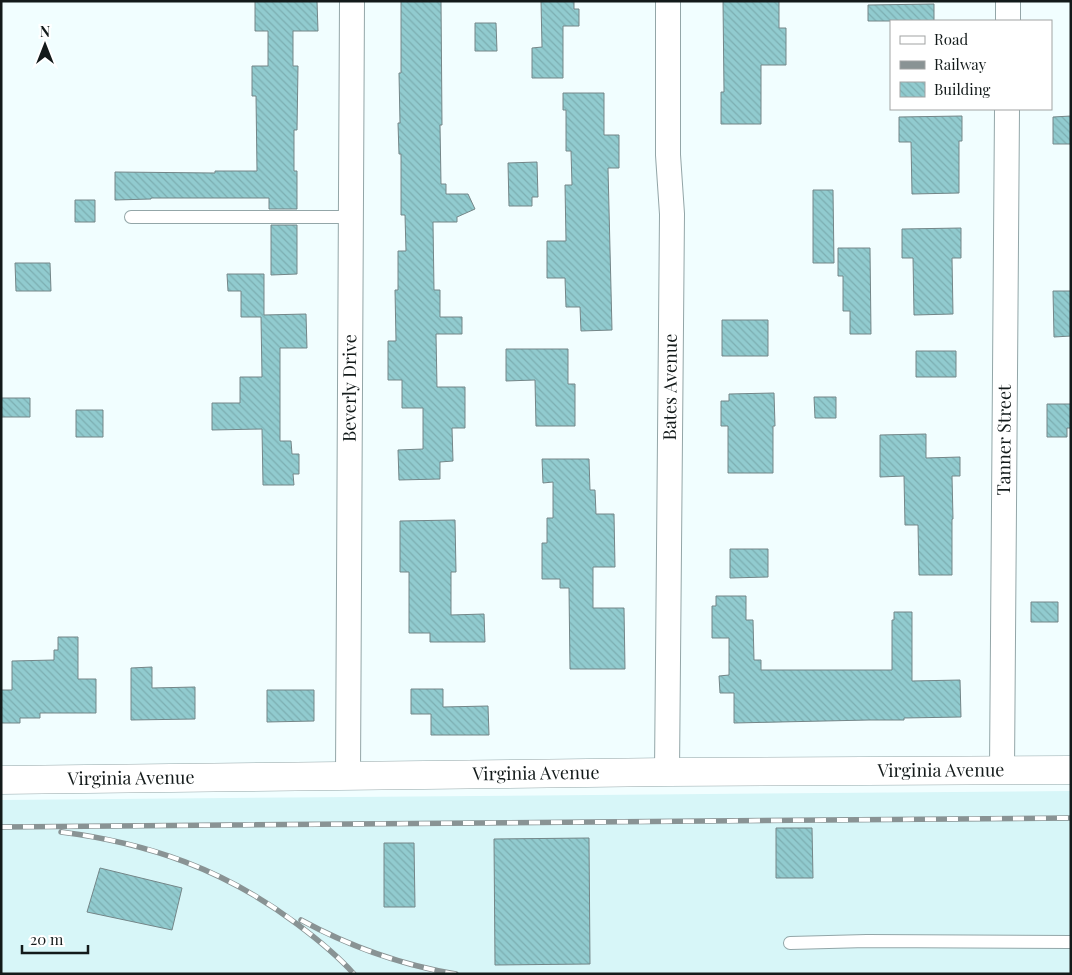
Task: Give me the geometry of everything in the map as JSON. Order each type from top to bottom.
[{"type":"street","name":"Beverly Drive","points":[[348,776],[352,1]]},
{"type":"street","name":"Bates Avenue","points":[[667,772],[672,214],[668,155],[668,1]]},
{"type":"street","points":[[1008,1],[1008,20]]},
{"type":"street","name":"Tanner Street","points":[[1002,770],[1007,110]]},
{"type":"street","name":"Virginia Avenue","points":[[1,780],[667,772],[1071,770]]},
{"type":"lane","points":[[131,217],[351,217]]},
{"type":"lane","points":[[790,943],[867,941],[1071,942]]},
{"type":"shaded area","points":[[1071,791],[1071,974],[1,974],[1,800]]},
{"type":"building","points":[[255,1],[317,1],[318,31],[293,31],[293,66],[298,66],[297,130],[294,130],[294,171],[297,171],[297,209],[269,209],[269,198],[151,198],[115,200],[115,172],[215,173],[215,171],[257,171],[256,96],[252,96],[252,66],[268,66],[268,31],[255,31]]},
{"type":"building","points":[[401,1],[441,1],[441,184],[446,184],[446,194],[468,194],[475,209],[457,217],[457,222],[433,222],[434,290],[440,290],[440,317],[462,317],[462,334],[436,334],[437,387],[465,387],[465,428],[452,428],[453,461],[440,462],[440,479],[399,480],[398,450],[423,449],[423,408],[402,408],[402,380],[388,380],[388,341],[396,341],[395,290],[398,290],[398,251],[406,251],[405,215],[401,215],[401,154],[399,154],[398,123],[400,123]]},
{"type":"building","points":[[541,1],[574,1],[574,9],[579,9],[579,26],[563,26],[563,78],[532,78],[532,48],[542,47]]},
{"type":"building","points":[[723,1],[779,1],[779,28],[786,28],[786,65],[761,65],[761,124],[721,124],[721,92],[724,92]]},
{"type":"building","points":[[934,4],[934,20],[868,21],[868,5]]},
{"type":"building","points":[[475,23],[496,23],[497,51],[475,51]]},
{"type":"building","points":[[563,93],[604,93],[604,135],[619,135],[619,168],[608,168],[612,330],[581,331],[580,307],[566,307],[565,278],[547,278],[547,241],[566,241],[565,185],[572,185],[571,151],[566,151],[566,110],[563,110]]},
{"type":"building","points":[[962,116],[962,141],[959,141],[959,193],[912,194],[911,142],[899,142],[899,117]]},
{"type":"building","points":[[1071,116],[1071,144],[1053,144],[1053,117]]},
{"type":"building","points":[[537,162],[538,197],[532,197],[532,206],[509,206],[508,163]]},
{"type":"building","points":[[813,190],[833,190],[834,263],[813,263]]},
{"type":"building","points":[[75,200],[95,200],[95,222],[75,222]]},
{"type":"building","points":[[271,225],[297,225],[297,274],[271,275]]},
{"type":"building","points":[[961,228],[961,258],[952,258],[953,314],[914,315],[913,258],[902,258],[902,229]]},
{"type":"building","points":[[838,248],[870,248],[871,334],[850,334],[850,311],[843,311],[843,276],[838,276]]},
{"type":"building","points":[[15,263],[50,263],[51,291],[16,291]]},
{"type":"building","points":[[227,274],[264,274],[264,315],[306,314],[307,348],[280,348],[280,441],[291,441],[292,454],[299,454],[299,474],[293,474],[294,485],[263,485],[262,429],[212,430],[212,403],[240,403],[240,377],[262,377],[261,317],[241,317],[241,291],[228,291]]},
{"type":"building","points":[[1053,291],[1071,291],[1071,336],[1054,337]]},
{"type":"building","points":[[722,320],[768,320],[768,356],[722,356]]},
{"type":"building","points":[[506,349],[568,349],[568,384],[575,384],[575,426],[536,426],[535,380],[506,381]]},
{"type":"building","points":[[916,351],[956,351],[956,377],[916,377]]},
{"type":"building","points":[[774,393],[773,473],[728,473],[728,426],[721,426],[721,401],[729,401],[729,394]]},
{"type":"building","points":[[814,397],[836,397],[836,418],[815,418]]},
{"type":"building","points":[[1,398],[30,398],[30,417],[1,417]]},
{"type":"building","points":[[1047,404],[1071,404],[1071,428],[1067,428],[1067,437],[1047,437]]},
{"type":"building","points":[[76,410],[103,410],[103,437],[76,437]]},
{"type":"building","points":[[926,434],[926,458],[960,457],[960,476],[952,476],[952,575],[919,575],[918,525],[905,525],[904,476],[880,477],[880,435]]},
{"type":"building","points":[[542,459],[589,459],[590,490],[595,490],[596,514],[614,514],[615,567],[593,567],[593,608],[624,608],[625,669],[570,669],[569,588],[560,588],[560,579],[542,579],[542,543],[547,543],[547,518],[553,518],[553,482],[543,483]]},
{"type":"building","points":[[455,520],[456,572],[451,572],[451,615],[484,614],[485,642],[430,642],[430,633],[409,633],[409,572],[400,572],[400,521]]},
{"type":"building","points":[[730,549],[768,549],[768,577],[730,578]]},
{"type":"building","points":[[716,596],[746,596],[746,620],[753,620],[754,660],[761,660],[761,670],[892,670],[892,620],[894,620],[894,612],[912,612],[912,681],[960,680],[961,717],[734,723],[734,693],[720,693],[719,676],[729,675],[729,638],[712,638],[712,606],[716,606]]},
{"type":"building","points":[[1031,602],[1058,602],[1058,622],[1031,622]]},
{"type":"building","points":[[58,637],[78,637],[78,679],[96,679],[96,713],[40,713],[40,718],[20,718],[20,723],[1,723],[1,690],[12,690],[12,661],[54,660],[54,650],[58,650]]},
{"type":"building","points":[[152,667],[152,688],[195,687],[195,719],[131,720],[131,668]]},
{"type":"building","points":[[411,689],[443,689],[443,707],[488,706],[489,735],[431,735],[431,714],[411,714]]},
{"type":"building","points":[[267,690],[314,690],[314,721],[267,722]]},
{"type":"building","points":[[776,828],[812,828],[813,878],[776,878]]},
{"type":"building","points":[[589,838],[590,964],[495,965],[494,839]]},
{"type":"building","points":[[384,843],[414,843],[415,907],[384,907]]},
{"type":"building","points":[[100,868],[182,888],[172,930],[87,912]]},
{"type":"railway","points":[[1,827],[1071,818]]},
{"type":"railway","points":[[61,832],[125,843],[185,862],[214,874],[242,888],[297,924],[341,960],[354,974]]},
{"type":"railway","points":[[301,920],[338,938],[395,960],[456,974]]}]
